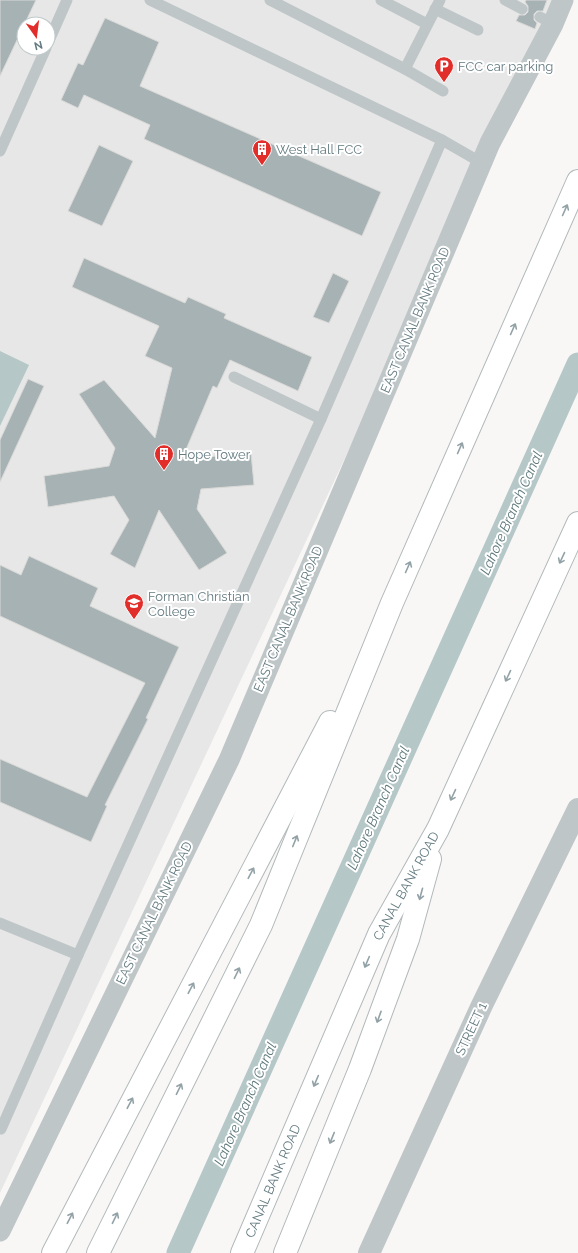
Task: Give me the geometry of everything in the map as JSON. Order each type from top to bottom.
[{"type":"highway","points":[[98,1253],[261,925],[392,603],[578,181]]},
{"type":"highway","name":"CANAL BANK ROAD","points":[[242,1253],[379,934],[438,829],[578,523]]},
{"type":"highway","points":[[53,1253],[392,603]]},
{"type":"highway","points":[[285,1253],[360,1069],[408,939],[438,829]]},
{"type":"street","name":"EAST CANAL BANK ROAD","points":[[0,1231],[228,760],[490,143],[546,20],[563,0]]},
{"type":"street","name":"STREET 1","points":[[369,1253],[482,1005],[578,809]]},
{"type":"lane","points":[[56,25],[67,0]]},
{"type":"lane","points":[[150,0],[442,140],[482,163]]},
{"type":"lane","points":[[270,0],[405,69],[443,91]]},
{"type":"lane","points":[[380,0],[427,24]]},
{"type":"lane","points":[[505,0],[522,8]]},
{"type":"lane","points":[[405,69],[437,4],[478,30]]},
{"type":"lane","points":[[0,151],[42,56]]},
{"type":"lane","points":[[2,1129],[78,955],[321,419],[442,140]]},
{"type":"lane","points":[[234,378],[321,419]]},
{"type":"lane","points":[[0,923],[78,955]]},
{"type":"shaded area","name":"Forman Christian College","points":[[0,0],[560,0],[0,1193]]},
{"type":"shaded area","points":[[0,351],[29,365],[0,426]]},
{"type":"building","points":[[0,0],[36,0],[28,16],[16,16],[16,42],[0,76]]},
{"type":"building","points":[[526,0],[547,0],[543,11],[537,11],[534,14],[534,20],[537,23],[535,29],[516,21],[519,15],[525,15],[528,12],[528,6],[525,2]]},
{"type":"building","name":"West Hall FCC","points":[[105,18],[159,42],[140,86],[381,192],[362,236],[144,139],[150,125],[84,95],[78,108],[61,100],[78,63],[83,65]]},
{"type":"building","points":[[99,145],[133,161],[102,226],[68,211]]},
{"type":"building","points":[[84,258],[185,303],[188,297],[226,314],[224,318],[312,357],[298,391],[230,360],[217,388],[213,386],[182,459],[251,453],[254,485],[201,489],[197,509],[227,553],[199,570],[159,510],[135,568],[110,554],[129,520],[114,496],[48,507],[44,476],[109,466],[115,448],[79,394],[104,380],[155,438],[172,368],[145,356],[159,326],[72,287]]},
{"type":"building","points":[[333,273],[349,281],[329,323],[313,317]]},
{"type":"building","points":[[28,379],[44,386],[0,482],[0,440]]},
{"type":"building","points":[[29,556],[98,588],[90,606],[179,647],[146,718],[148,719],[105,805],[107,806],[91,842],[0,802],[0,759],[87,797],[145,683],[0,616],[0,565],[21,575]]},
{"type":"waterway","name":"Lahore Branch Canal","points":[[178,1253],[578,364]]},
{"type":"place","name":"FCC car parking","points":[[444,83]]},
{"type":"place","name":"West Hall FCC","points":[[262,166]]},
{"type":"place","name":"Hope Tower","points":[[164,471]]},
{"type":"place","name":"Forman Christian College","points":[[134,620]]}]
